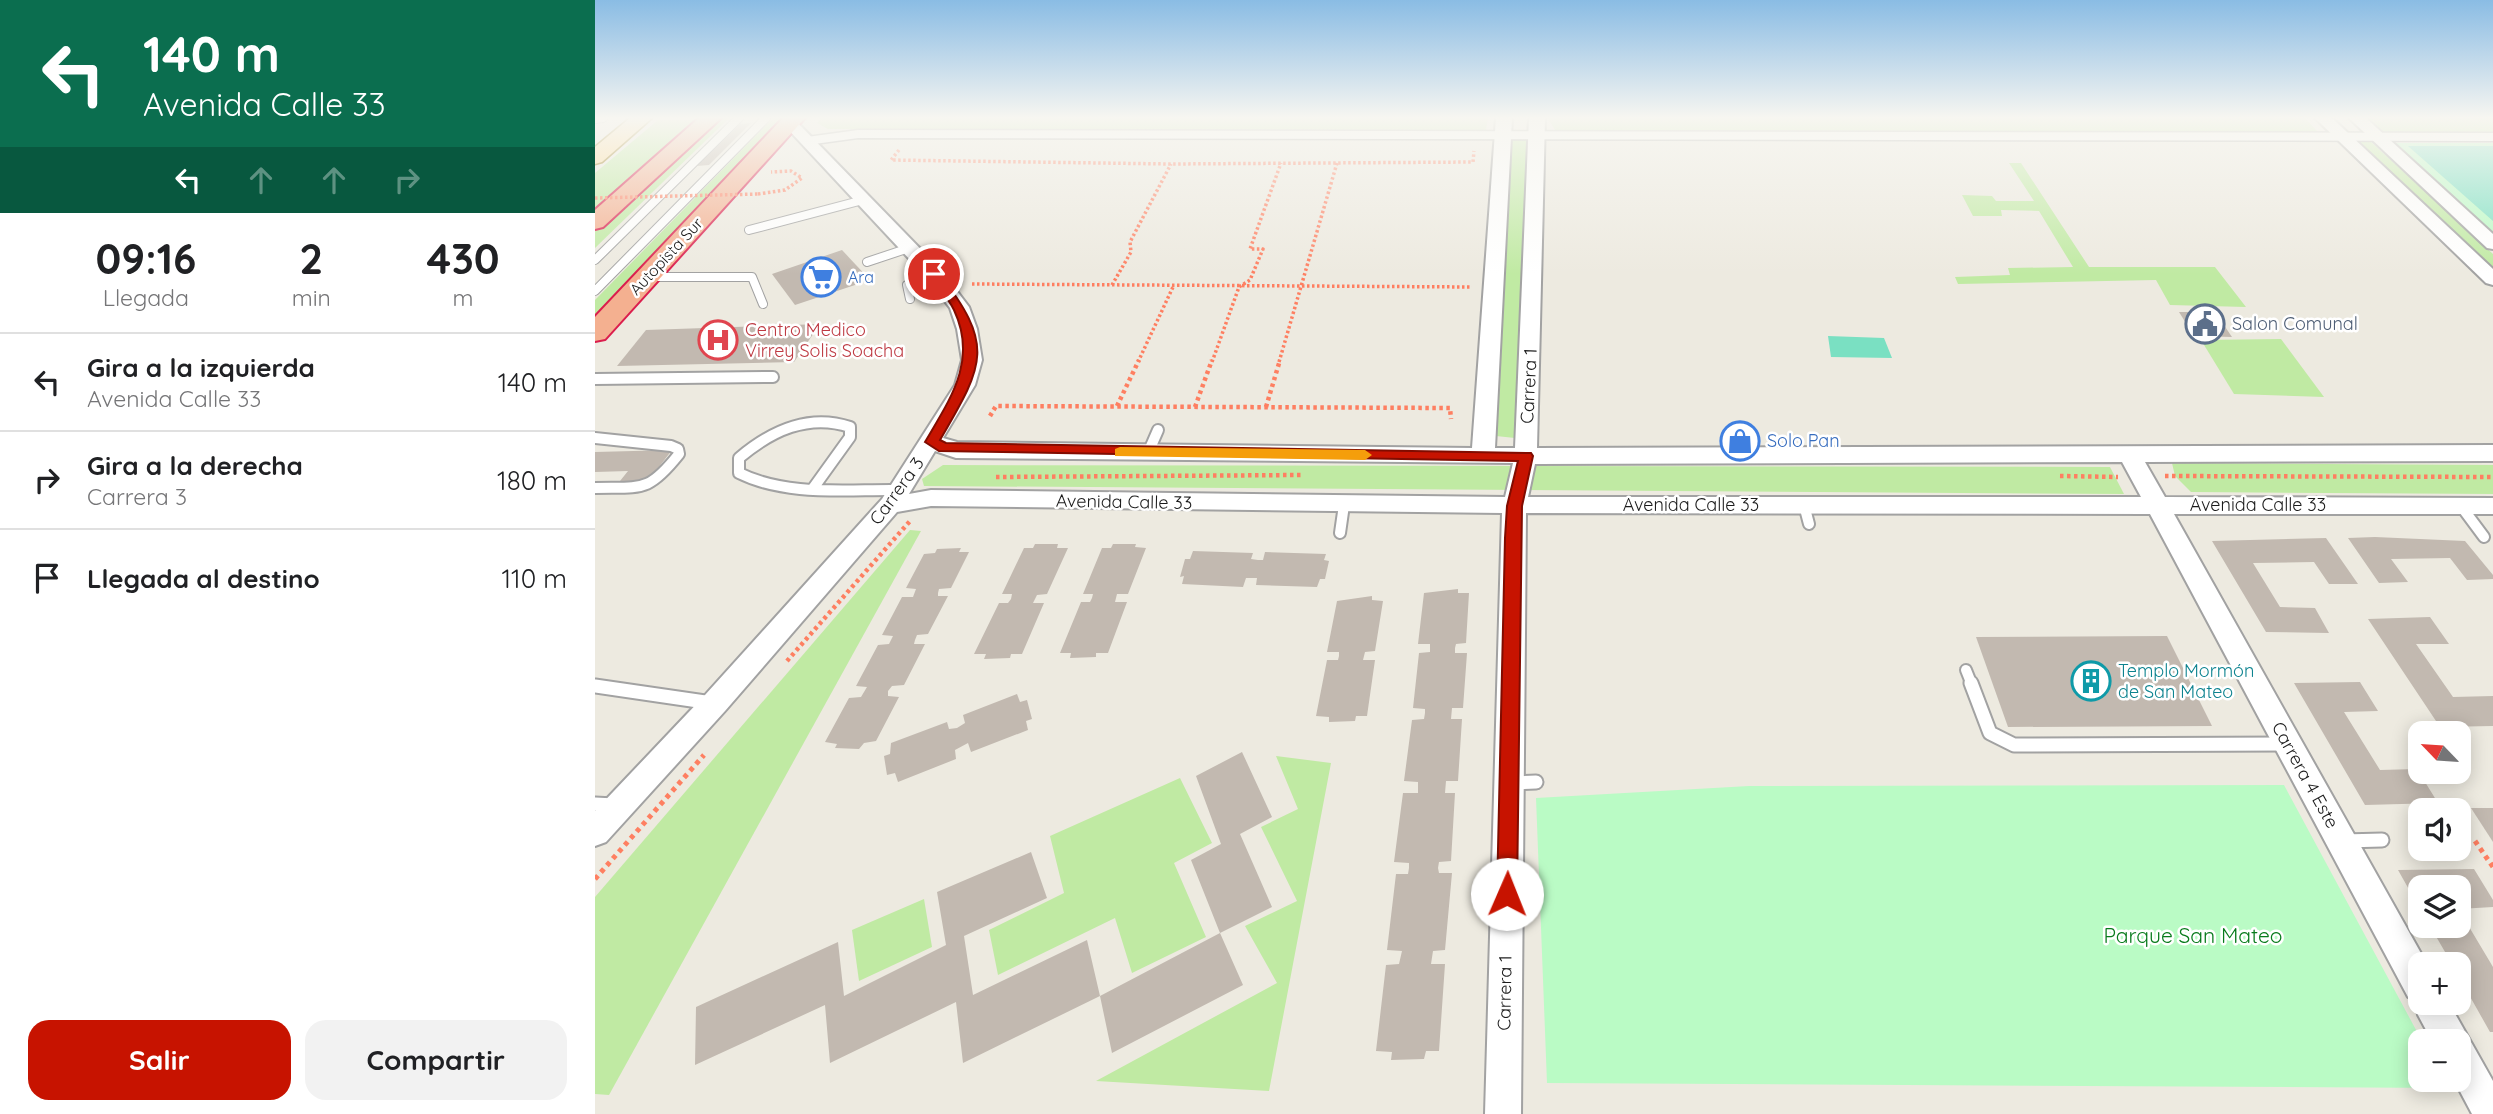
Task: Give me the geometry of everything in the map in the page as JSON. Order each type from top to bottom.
[{"type":"highway","points":[[595,222],[653,170]]},
{"type":"highway","name":"Autopista Sur","points":[[595,333],[747,170]]},
{"type":"street","name":"Carrera 3","points":[[595,832],[715,704],[895,497],[932,442],[965,385],[972,360],[968,329],[959,307],[934,274],[835,170]]},
{"type":"street","points":[[1483,456],[1500,170]]},
{"type":"street","name":"Carrera 1","points":[[1503,1114],[1523,783],[1514,506],[1526,456],[1540,291],[1538,170]]},
{"type":"street","points":[[2377,170],[2493,279]]},
{"type":"street","points":[[2411,170],[2493,244]]},
{"type":"street","points":[[932,442],[956,450],[2135,466],[2493,453]]},
{"type":"street","name":"Carrera 4 Este","points":[[2135,466],[2408,963]]},
{"type":"street","name":"Avenida Calle 33","points":[[895,497],[1514,506],[1806,514],[2157,505],[2493,506]]},
{"type":"street","points":[[2471,1077],[2491,1114]]},
{"type":"lane","points":[[595,260],[686,170]]},
{"type":"lane","points":[[595,291],[715,170]]},
{"type":"lane","points":[[749,230],[863,200]]},
{"type":"lane","points":[[867,261],[909,248]]},
{"type":"lane","points":[[910,299],[906,287],[934,274]]},
{"type":"lane","points":[[646,277],[752,276],[763,304]]},
{"type":"lane","points":[[595,379],[773,377]]},
{"type":"lane","points":[[814,487],[850,437],[851,427],[839,422],[796,425],[752,446],[739,458],[739,474],[750,481],[895,497]]},
{"type":"lane","points":[[1148,453],[1158,430]]},
{"type":"lane","points":[[595,438],[671,446],[678,449],[679,454],[653,485],[636,489],[595,488]]},
{"type":"lane","points":[[1340,533],[1343,505]]},
{"type":"lane","points":[[2462,506],[2484,537]]},
{"type":"lane","points":[[1966,670],[1990,733],[2014,745],[2289,744]]},
{"type":"lane","points":[[595,687],[715,704]]},
{"type":"lane","points":[[595,804],[620,805]]},
{"type":"lane","points":[[2341,841],[2382,840]]},
{"type":"path","points":[[595,198],[758,194],[785,190],[802,178],[791,170],[767,173]]},
{"type":"path","points":[[1112,285],[1131,252],[1130,242],[1168,170]]},
{"type":"path","points":[[1195,407],[1239,287],[1250,280],[1263,249],[1250,249],[1278,170]]},
{"type":"path","points":[[1266,407],[1335,170]]},
{"type":"path","points":[[748,189],[749,198]]},
{"type":"path","points":[[972,284],[1472,287]]},
{"type":"path","points":[[1117,406],[1173,286]]},
{"type":"path","points":[[990,416],[996,406],[1450,408],[1451,419]]},
{"type":"path","points":[[2059,476],[2135,466],[2493,477]]},
{"type":"path","points":[[982,477],[1317,475]]},
{"type":"path","points":[[780,669],[931,498]]},
{"type":"path","points":[[595,879],[706,753]]},
{"type":"path","points":[[2475,841],[2493,867]]},
{"type":"green space","points":[[599,170],[639,170],[595,208],[595,173]]},
{"type":"green space","points":[[661,170],[675,170],[595,248],[595,229]]},
{"type":"green space","points":[[722,170],[736,170],[595,320],[595,300]]},
{"type":"green space","points":[[1509,170],[1526,170],[1515,438],[1496,436]]},
{"type":"green space","points":[[2014,170],[2026,170],[2089,267],[2215,267],[2246,307],[2170,305],[2156,280],[1958,284],[1955,277],[2010,275],[2008,268],[2073,267],[2039,211],[2001,210],[2002,216],[1973,216],[1962,195],[1992,196],[1996,201],[2034,201]]},
{"type":"green space","points":[[2385,170],[2402,170],[2493,254],[2493,269]]},
{"type":"green space","points":[[2419,170],[2493,170],[2493,237]]},
{"type":"green space","points":[[2435,170],[2493,170],[2493,221]]},
{"type":"green space","points":[[1828,336],[1884,338],[1892,358],[1831,357]]},
{"type":"green space","points":[[2281,339],[2324,397],[2234,394],[2201,340]]},
{"type":"green space","points":[[2172,463],[2493,465],[2493,494],[2191,492],[2175,476]]},
{"type":"green space","points":[[943,465],[2110,467],[2124,494],[924,486],[922,479]]},
{"type":"green space","points":[[910,530],[921,531],[609,1095],[595,1094],[595,897]]},
{"type":"green space","points":[[1276,756],[1331,763],[1269,1091],[1096,1081],[1277,983],[1245,926],[1297,901],[1261,827],[1298,809]]},
{"type":"green space","points":[[1180,778],[1212,843],[1174,863],[1206,937],[1132,973],[1115,918],[998,975],[989,930],[1064,893],[1050,836]]},
{"type":"green space","name":"Parque San Mateo","points":[[2284,785],[2416,1029],[2408,1029],[2408,1088],[1547,1083],[1536,798],[1749,786]]},
{"type":"green space","points":[[924,899],[932,947],[859,981],[852,930]]},
{"type":"building","name":"Ara","points":[[842,250],[870,280],[795,305],[772,274]]},
{"type":"building","name":"Salon Comunal","points":[[2179,312],[2215,312],[2232,337],[2194,336]]},
{"type":"building","points":[[820,324],[794,362],[617,366],[646,330]]},
{"type":"building","points":[[672,450],[645,485],[616,486],[628,471],[595,472],[595,452]]},
{"type":"building","points":[[2326,538],[2358,584],[2329,584],[2314,562],[2253,563],[2280,607],[2315,608],[2329,633],[2266,632],[2212,541]]},
{"type":"building","points":[[2348,538],[2465,541],[2493,575],[2493,579],[2467,580],[2450,558],[2391,559],[2408,582],[2379,583]]},
{"type":"building","points":[[1035,544],[1058,544],[1057,548],[1068,548],[1047,594],[1037,595],[1033,603],[1044,603],[1022,654],[1011,654],[1010,658],[984,659],[986,654],[974,654],[999,603],[1008,603],[1011,599],[1012,594],[1002,594],[1024,548],[1033,548]]},
{"type":"building","points":[[1113,544],[1136,544],[1135,547],[1146,548],[1128,594],[1117,594],[1115,602],[1127,602],[1108,653],[1096,653],[1096,657],[1070,658],[1071,653],[1060,653],[1081,602],[1090,602],[1092,598],[1093,594],[1083,594],[1102,548],[1111,548]]},
{"type":"building","points":[[961,548],[959,552],[969,552],[951,588],[939,589],[938,596],[948,596],[928,634],[917,635],[914,644],[925,644],[904,685],[892,686],[888,691],[888,696],[899,697],[876,741],[864,743],[859,749],[835,748],[837,744],[825,742],[849,698],[861,697],[867,687],[856,686],[878,645],[889,644],[893,636],[882,635],[902,597],[913,597],[916,589],[906,588],[924,554],[935,553],[937,549]]},
{"type":"building","points":[[1193,551],[1253,553],[1251,559],[1258,560],[1263,560],[1265,552],[1326,554],[1324,560],[1329,561],[1325,579],[1320,579],[1317,587],[1256,585],[1257,578],[1246,578],[1243,587],[1182,584],[1184,576],[1180,577],[1185,559],[1190,559]]},
{"type":"building","points":[[1458,589],[1458,593],[1469,593],[1466,643],[1456,644],[1455,653],[1467,653],[1463,708],[1452,708],[1451,719],[1462,719],[1458,781],[1446,781],[1445,793],[1455,793],[1451,861],[1439,862],[1438,868],[1439,873],[1452,873],[1445,950],[1433,951],[1431,964],[1445,964],[1439,1051],[1426,1051],[1424,1059],[1391,1060],[1392,1052],[1376,1051],[1386,965],[1399,964],[1402,951],[1387,950],[1396,874],[1408,874],[1409,868],[1409,863],[1394,862],[1403,793],[1418,793],[1418,782],[1404,781],[1412,720],[1424,719],[1425,713],[1425,709],[1413,708],[1419,653],[1430,652],[1430,644],[1418,644],[1424,593]]},
{"type":"building","points":[[1372,596],[1372,600],[1383,601],[1375,651],[1365,652],[1363,660],[1375,660],[1367,716],[1356,716],[1355,721],[1329,722],[1329,717],[1316,716],[1327,660],[1338,660],[1339,656],[1339,652],[1327,652],[1337,601]]},
{"type":"building","points":[[2430,617],[2449,644],[2416,644],[2453,697],[2493,696],[2493,726],[2471,726],[2471,721],[2436,721],[2368,619]]},
{"type":"building","name":"Templo Mormón de San Mateo","points":[[2167,636],[2212,726],[2008,727],[1976,637]]},
{"type":"building","points":[[2360,682],[2378,711],[2344,712],[2380,770],[2408,769],[2408,784],[2426,784],[2435,798],[2408,798],[2408,804],[2365,805],[2294,683]]},
{"type":"building","points":[[1017,694],[1020,702],[1027,700],[1032,719],[1026,721],[1028,730],[971,752],[968,743],[955,750],[956,759],[898,782],[895,773],[887,775],[884,756],[890,754],[891,743],[947,722],[949,729],[957,728],[965,723],[963,715]]},
{"type":"building","points":[[1242,752],[1272,817],[1240,834],[1272,907],[1220,933],[1191,860],[1221,844],[1196,776]]},
{"type":"building","points":[[2471,808],[2493,808],[2493,842]]},
{"type":"building","points":[[1031,852],[1047,898],[964,936],[973,995],[1087,940],[1100,996],[963,1063],[956,1002],[830,1063],[825,1005],[695,1065],[696,1007],[838,942],[844,996],[946,945],[937,892]]},
{"type":"building","points":[[2474,869],[2493,900],[2493,907],[2471,908],[2471,875],[2408,875],[2408,888],[2398,870]]},
{"type":"building","points":[[2471,930],[2493,967],[2493,1032],[2490,1032],[2471,998],[2471,952],[2445,952],[2437,938],[2471,938]]},
{"type":"building","points":[[1220,933],[1243,985],[1112,1053],[1100,996]]},
{"type":"slow traffic","points":[[1120,452],[1365,455]]},
{"type":"place","name":"Ara","points":[[821,277]]},
{"type":"place","name":"Salon Comunal","points":[[2205,324]]},
{"type":"place","name":"Centro Medico Virrey Solis Soacha","points":[[718,340]]},
{"type":"place","name":"Solo Pan","points":[[1740,441]]},
{"type":"place","name":"Templo Mormón de San Mateo","points":[[2091,681]]},
{"type":"route","points":[[934,274],[959,307],[968,329],[972,360],[965,385],[932,442],[944,448],[1148,453],[1526,456],[1514,506],[1507,894]]}]
